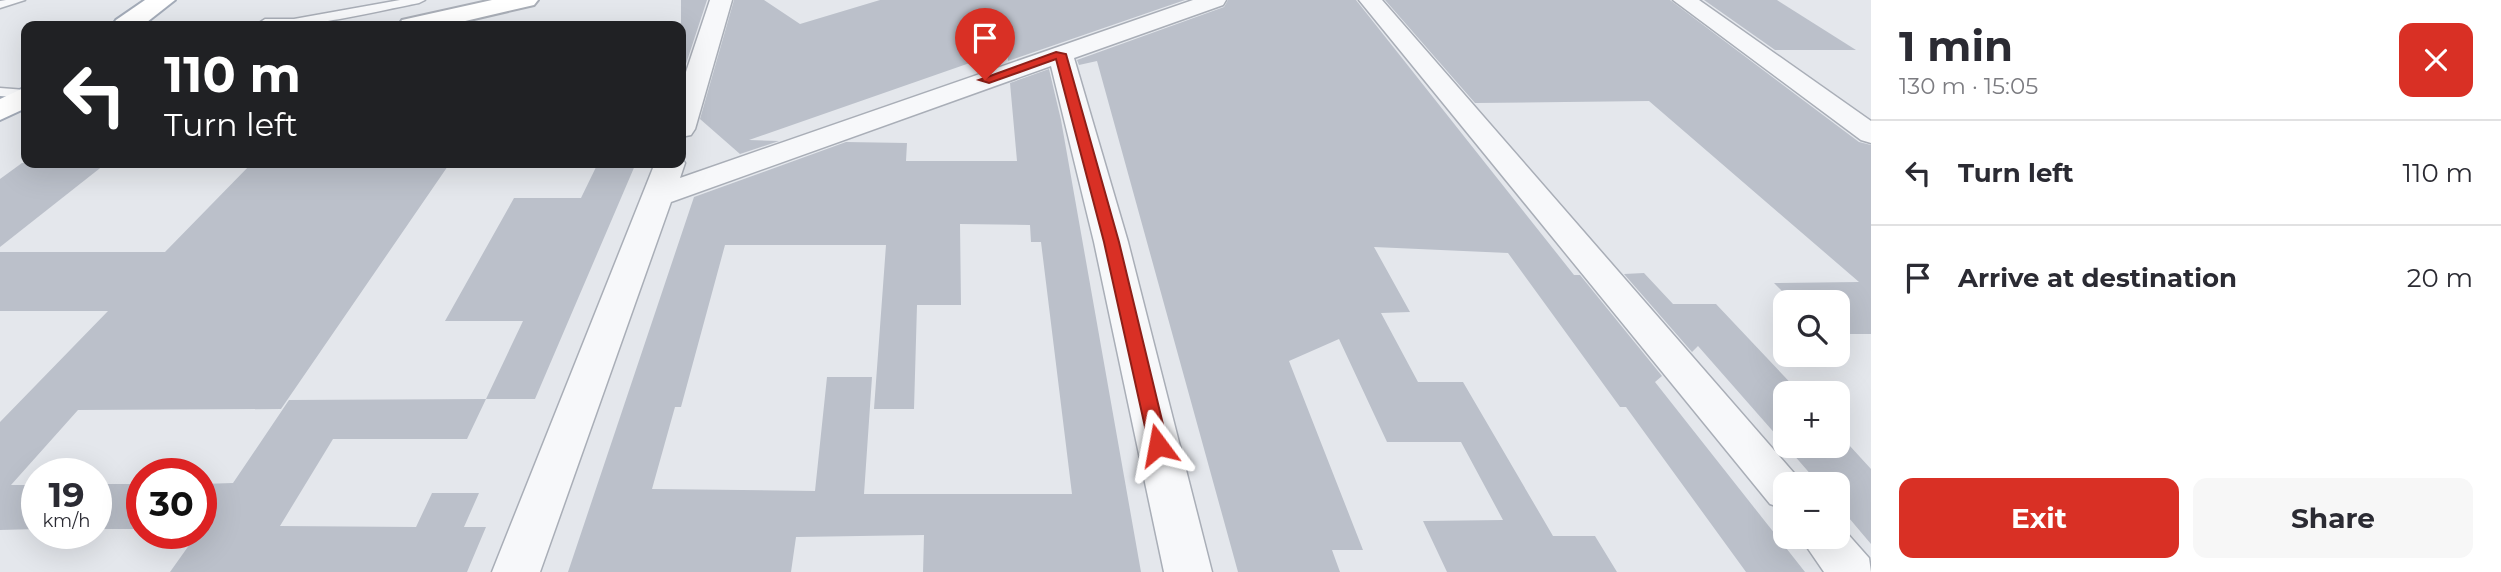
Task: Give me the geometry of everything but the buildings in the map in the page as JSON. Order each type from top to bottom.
[{"type":"street","points":[[132,21],[162,0]]},
{"type":"street","points":[[686,113],[722,0]]},
{"type":"street","points":[[516,572],[665,179],[1060,54],[1215,0]]},
{"type":"street","points":[[1370,0],[1773,478]]},
{"type":"street","points":[[1684,0],[1871,134]]},
{"type":"street","points":[[433,21],[519,1]]},
{"type":"street","points":[[1060,54],[1111,242],[1188,572]]},
{"type":"street","points":[[0,111],[21,98]]},
{"type":"street","points":[[0,111],[21,107]]},
{"type":"street","points":[[1833,549],[1852,572]]},
{"type":"lane","points":[[0,5],[19,0]]},
{"type":"lane","points":[[305,21],[419,0]]},
{"type":"lane","points":[[0,93],[21,95]]},
{"type":"route","points":[[985,80],[1060,54],[1111,242],[1158,445]]}]
